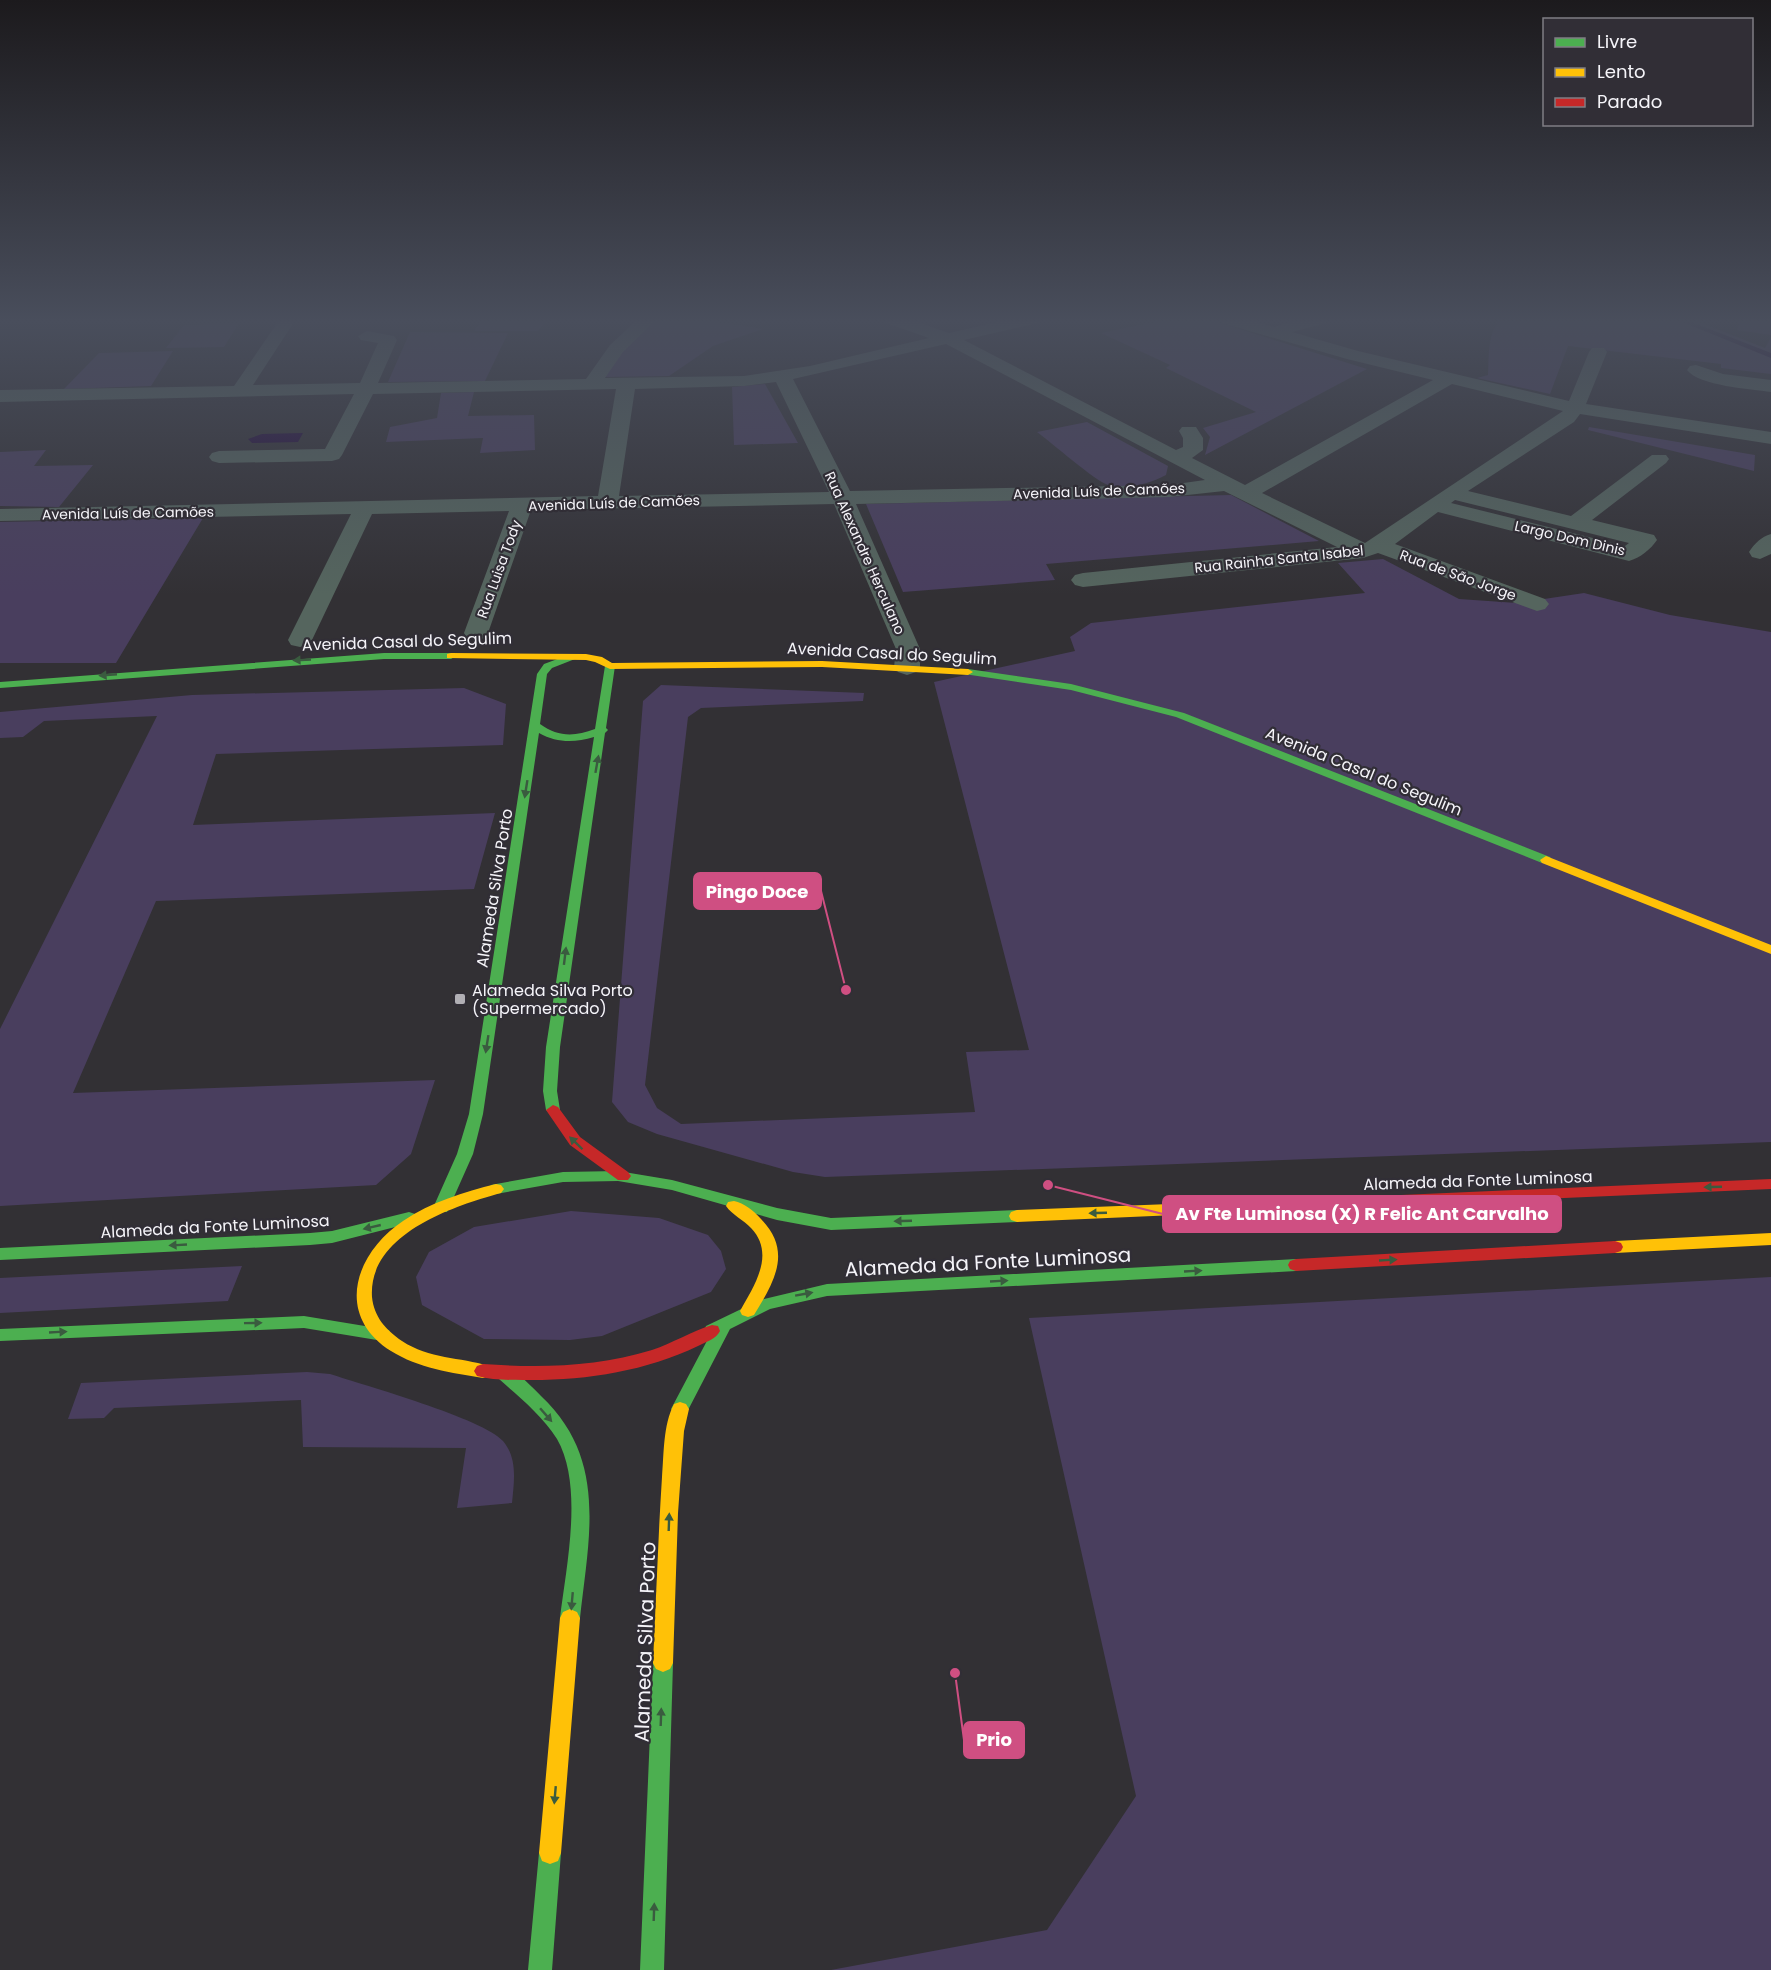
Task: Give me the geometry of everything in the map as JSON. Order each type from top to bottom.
[{"type":"main road","name":"Avenida Casal do Segulim","points":[[0,685],[384,656],[571,657],[598,659],[610,666],[766,663],[907,668],[1035,681],[1100,693],[1180,715],[1771,950]]},
{"type":"main road","name":"Alameda Silva Porto","points":[[435,1211],[465,1154],[476,1114],[542,674],[548,666],[571,657]]},
{"type":"main road","points":[[610,666],[603,730],[573,901],[550,1076],[553,1111],[569,1136],[582,1149],[623,1176]]},
{"type":"main road","name":"Avenida Casal do Segulim","points":[[398,670],[499,671]]},
{"type":"main road","name":"Avenida Casal do Segulim","points":[[161,687],[254,677],[375,671]]},
{"type":"main road","points":[[523,678],[540,689]]},
{"type":"main road","points":[[536,726],[554,740],[579,739],[603,730]]},
{"type":"main road","name":"Alameda da Fonte Luminosa","points":[[0,1254],[321,1238],[435,1211],[480,1193],[547,1178],[587,1175],[623,1176],[690,1189],[800,1221],[831,1224],[1771,1184]]},
{"type":"main road","name":"Alameda da Fonte Luminosa","points":[[721,1199],[751,1216],[763,1229],[772,1244],[773,1268],[764,1289],[748,1311]]},
{"type":"main road","name":"Alameda da Fonte Luminosa","points":[[435,1211],[382,1244],[364,1278],[361,1294],[368,1315],[383,1335],[398,1346],[433,1359],[471,1369],[505,1374],[568,1373],[624,1365],[674,1350],[723,1327],[748,1311],[792,1296],[827,1290],[1771,1239]]},
{"type":"main road","name":"Alameda da Fonte Luminosa","points":[[0,1335],[304,1322],[383,1335]]},
{"type":"main road","name":"Alameda Silva Porto","points":[[652,1970],[669,1513],[675,1431],[682,1402],[723,1327]]},
{"type":"main road","points":[[505,1374],[541,1408],[560,1431],[573,1453],[579,1518],[540,1970]]},
{"type":"street","points":[[7,414],[10,411]]},
{"type":"street","points":[[219,457],[332,455],[355,411]]},
{"type":"street","points":[[608,502],[622,411]]},
{"type":"street","name":"Rua Alexandre Herculano","points":[[799,411],[842,497],[908,649],[907,668]]},
{"type":"street","name":"Rua de São Jorge","points":[[1086,411],[1236,489],[1371,548],[1537,604]]},
{"type":"street","points":[[1236,489],[1386,411]]},
{"type":"street","name":"Rua Rainha Santa Isabel","points":[[1083,580],[1371,548],[1567,418],[1573,411]]},
{"type":"street","points":[[1594,411],[1771,438]]},
{"type":"street","points":[[1176,458],[1193,450],[1193,438],[1189,431]]},
{"type":"street","points":[[1575,524],[1659,459]]},
{"type":"street","name":"Avenida Luís de Camões","points":[[0,514],[522,506],[608,502],[1236,489]]},
{"type":"street","name":"Largo Dom Dinis","points":[[1443,499],[1575,524],[1646,540],[1629,554],[1443,499]]},
{"type":"street","name":"Rua Luisa Tody","points":[[476,633],[522,506]]},
{"type":"street","points":[[300,640],[364,509]]},
{"type":"shaded area","points":[[438,411],[469,411],[468,416],[534,415],[535,450],[480,453],[483,438],[386,442],[390,427],[437,418]]},
{"type":"shaded area","points":[[733,411],[780,411],[798,443],[734,445]]},
{"type":"shaded area","points":[[1254,411],[1288,411],[1205,455],[1210,437],[1203,428],[1256,412]]},
{"type":"shaded area","points":[[1087,422],[1168,466],[1166,475],[1138,485],[1115,487],[1108,485],[1037,432]]},
{"type":"shaded area","points":[[1589,427],[1755,455],[1754,471],[1588,430]]},
{"type":"shaded area","points":[[303,433],[298,442],[252,443],[248,439],[262,434]]},
{"type":"shaded area","points":[[46,450],[34,466],[93,465],[59,507],[0,506],[0,452]]},
{"type":"shaded area","points":[[1231,495],[1319,541],[1046,564],[1055,580],[903,592],[866,504]]},
{"type":"shaded area","points":[[203,518],[116,663],[0,663],[0,522]]},
{"type":"shaded area","points":[[1383,559],[1459,599],[1517,603],[1584,593],[1670,615],[1771,632],[1771,1142],[825,1177],[793,1172],[657,1134],[628,1122],[612,1102],[643,701],[661,685],[864,693],[863,701],[701,708],[688,717],[645,1085],[657,1108],[681,1124],[975,1112],[966,1052],[1029,1050],[934,682],[1075,651],[1070,637],[1091,623],[1365,593],[1338,563]]},
{"type":"shaded area","points":[[464,688],[506,704],[503,745],[216,754],[193,825],[495,813],[474,889],[156,901],[73,1093],[435,1080],[411,1154],[376,1185],[0,1206],[0,1029],[157,716],[44,721],[23,737],[0,738],[0,712],[192,695]]},
{"type":"shaded area","points":[[571,1211],[659,1218],[708,1235],[721,1251],[726,1269],[711,1292],[602,1336],[570,1340],[484,1339],[422,1305],[416,1277],[429,1252],[474,1227]]},
{"type":"shaded area","points":[[242,1266],[228,1301],[0,1313],[0,1278]]},
{"type":"shaded area","points":[[1771,1277],[1771,1970],[831,1970],[1047,1930],[1136,1796],[1029,1318]]},
{"type":"shaded area","points":[[307,1372],[330,1374],[395,1394],[449,1413],[492,1432],[503,1441],[511,1455],[514,1470],[512,1503],[457,1508],[466,1448],[303,1447],[301,1400],[114,1408],[104,1418],[68,1419],[81,1383]]},
{"type":"traffic: fast","points":[[0,685],[384,656],[451,656]]},
{"type":"traffic: fast","points":[[441,1208],[465,1154],[476,1114],[542,674],[548,666],[571,657]]},
{"type":"traffic: fast","points":[[553,1110],[550,1091],[553,1047],[610,666]]},
{"type":"traffic: fast","points":[[968,672],[1071,687],[1180,715],[1546,860]]},
{"type":"traffic: fast","points":[[536,726],[560,738],[577,738],[603,730]]},
{"type":"traffic: fast","points":[[496,1189],[563,1177],[618,1176],[672,1185],[777,1214],[831,1224],[1017,1216]]},
{"type":"traffic: fast","points":[[0,1254],[310,1239],[332,1237],[409,1218]]},
{"type":"traffic: fast","points":[[712,1331],[766,1304],[827,1290],[1296,1265]]},
{"type":"traffic: fast","points":[[0,1335],[304,1322],[383,1335]]},
{"type":"traffic: fast","points":[[680,1409],[723,1327]]},
{"type":"traffic: fast","points":[[505,1374],[554,1422],[567,1441],[574,1460],[580,1504],[578,1552],[570,1618]]},
{"type":"traffic: fast","points":[[652,1970],[663,1663]]},
{"type":"traffic: fast","points":[[540,1970],[550,1853]]},
{"type":"traffic: slow","points":[[451,656],[586,657],[598,659],[610,666],[822,664],[968,672]]},
{"type":"traffic: slow","points":[[1546,860],[1771,950]]},
{"type":"traffic: slow","points":[[483,1371],[426,1359],[395,1345],[380,1333],[370,1319],[364,1305],[364,1290],[373,1261],[396,1234],[419,1218],[443,1206],[496,1189]]},
{"type":"traffic: slow","points":[[1017,1216],[1378,1201]]},
{"type":"traffic: slow","points":[[734,1206],[762,1229],[771,1253],[766,1280],[748,1311]]},
{"type":"traffic: slow","points":[[1615,1247],[1771,1239]]},
{"type":"traffic: slow","points":[[663,1663],[669,1513],[675,1431],[680,1409]]},
{"type":"traffic: slow","points":[[550,1853],[570,1618]]},
{"type":"traffic: jam","points":[[553,1110],[575,1141],[623,1176]]},
{"type":"traffic: jam","points":[[1378,1201],[1771,1184]]},
{"type":"traffic: jam","points":[[1296,1265],[1615,1247]]},
{"type":"traffic: jam","points":[[483,1371],[542,1374],[600,1369],[657,1355],[712,1331]]},
{"type":"place","name":"Pingo Doce","points":[[846,990]]},
{"type":"place","name":"Alameda Silva Porto (Supermercado)","points":[[460,999]]},
{"type":"place","name":"Av Fte Luminosa (X) R Felic Ant Carvalho","points":[[1048,1185]]},
{"type":"place","name":"Prio","points":[[955,1673]]}]
